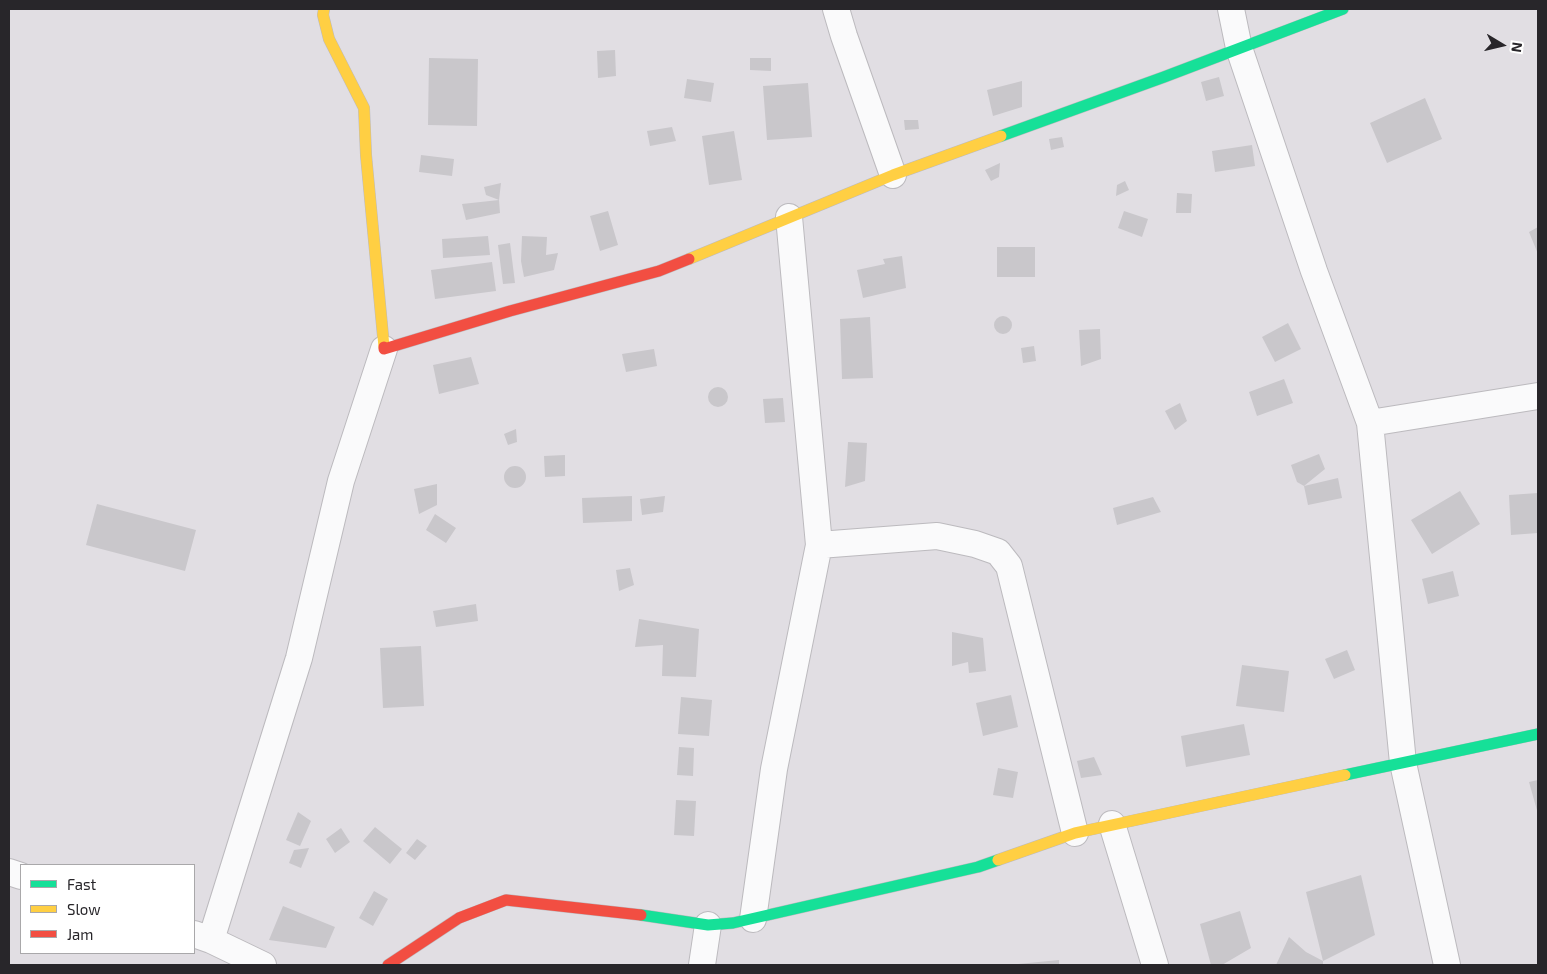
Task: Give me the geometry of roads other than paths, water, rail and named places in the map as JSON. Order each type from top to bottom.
[{"type":"street","points":[[263,965],[202,937],[299,658],[341,481],[384,349],[366,155],[364,108],[329,39],[324,9]]},
{"type":"street","points":[[836,9],[893,175]]},
{"type":"street","points":[[1231,9],[1239,48],[1314,271],[1370,423],[1403,762],[1447,965]]},
{"type":"street","points":[[384,349],[510,311],[659,270],[893,175],[1164,77],[1343,9]]},
{"type":"street","points":[[753,919],[774,769],[814,577],[818,545],[789,217]]},
{"type":"street","points":[[1370,423],[1538,396]]},
{"type":"street","points":[[818,545],[937,536],[975,544],[998,552],[1009,566],[1075,833]]},
{"type":"street","points":[[388,965],[459,918],[506,900],[604,910],[708,925],[753,919],[815,903],[978,867],[1075,833],[1112,824],[1538,734]]},
{"type":"street","points":[[1112,824],[1155,965]]},
{"type":"street","points":[[702,965],[708,925]]}]
